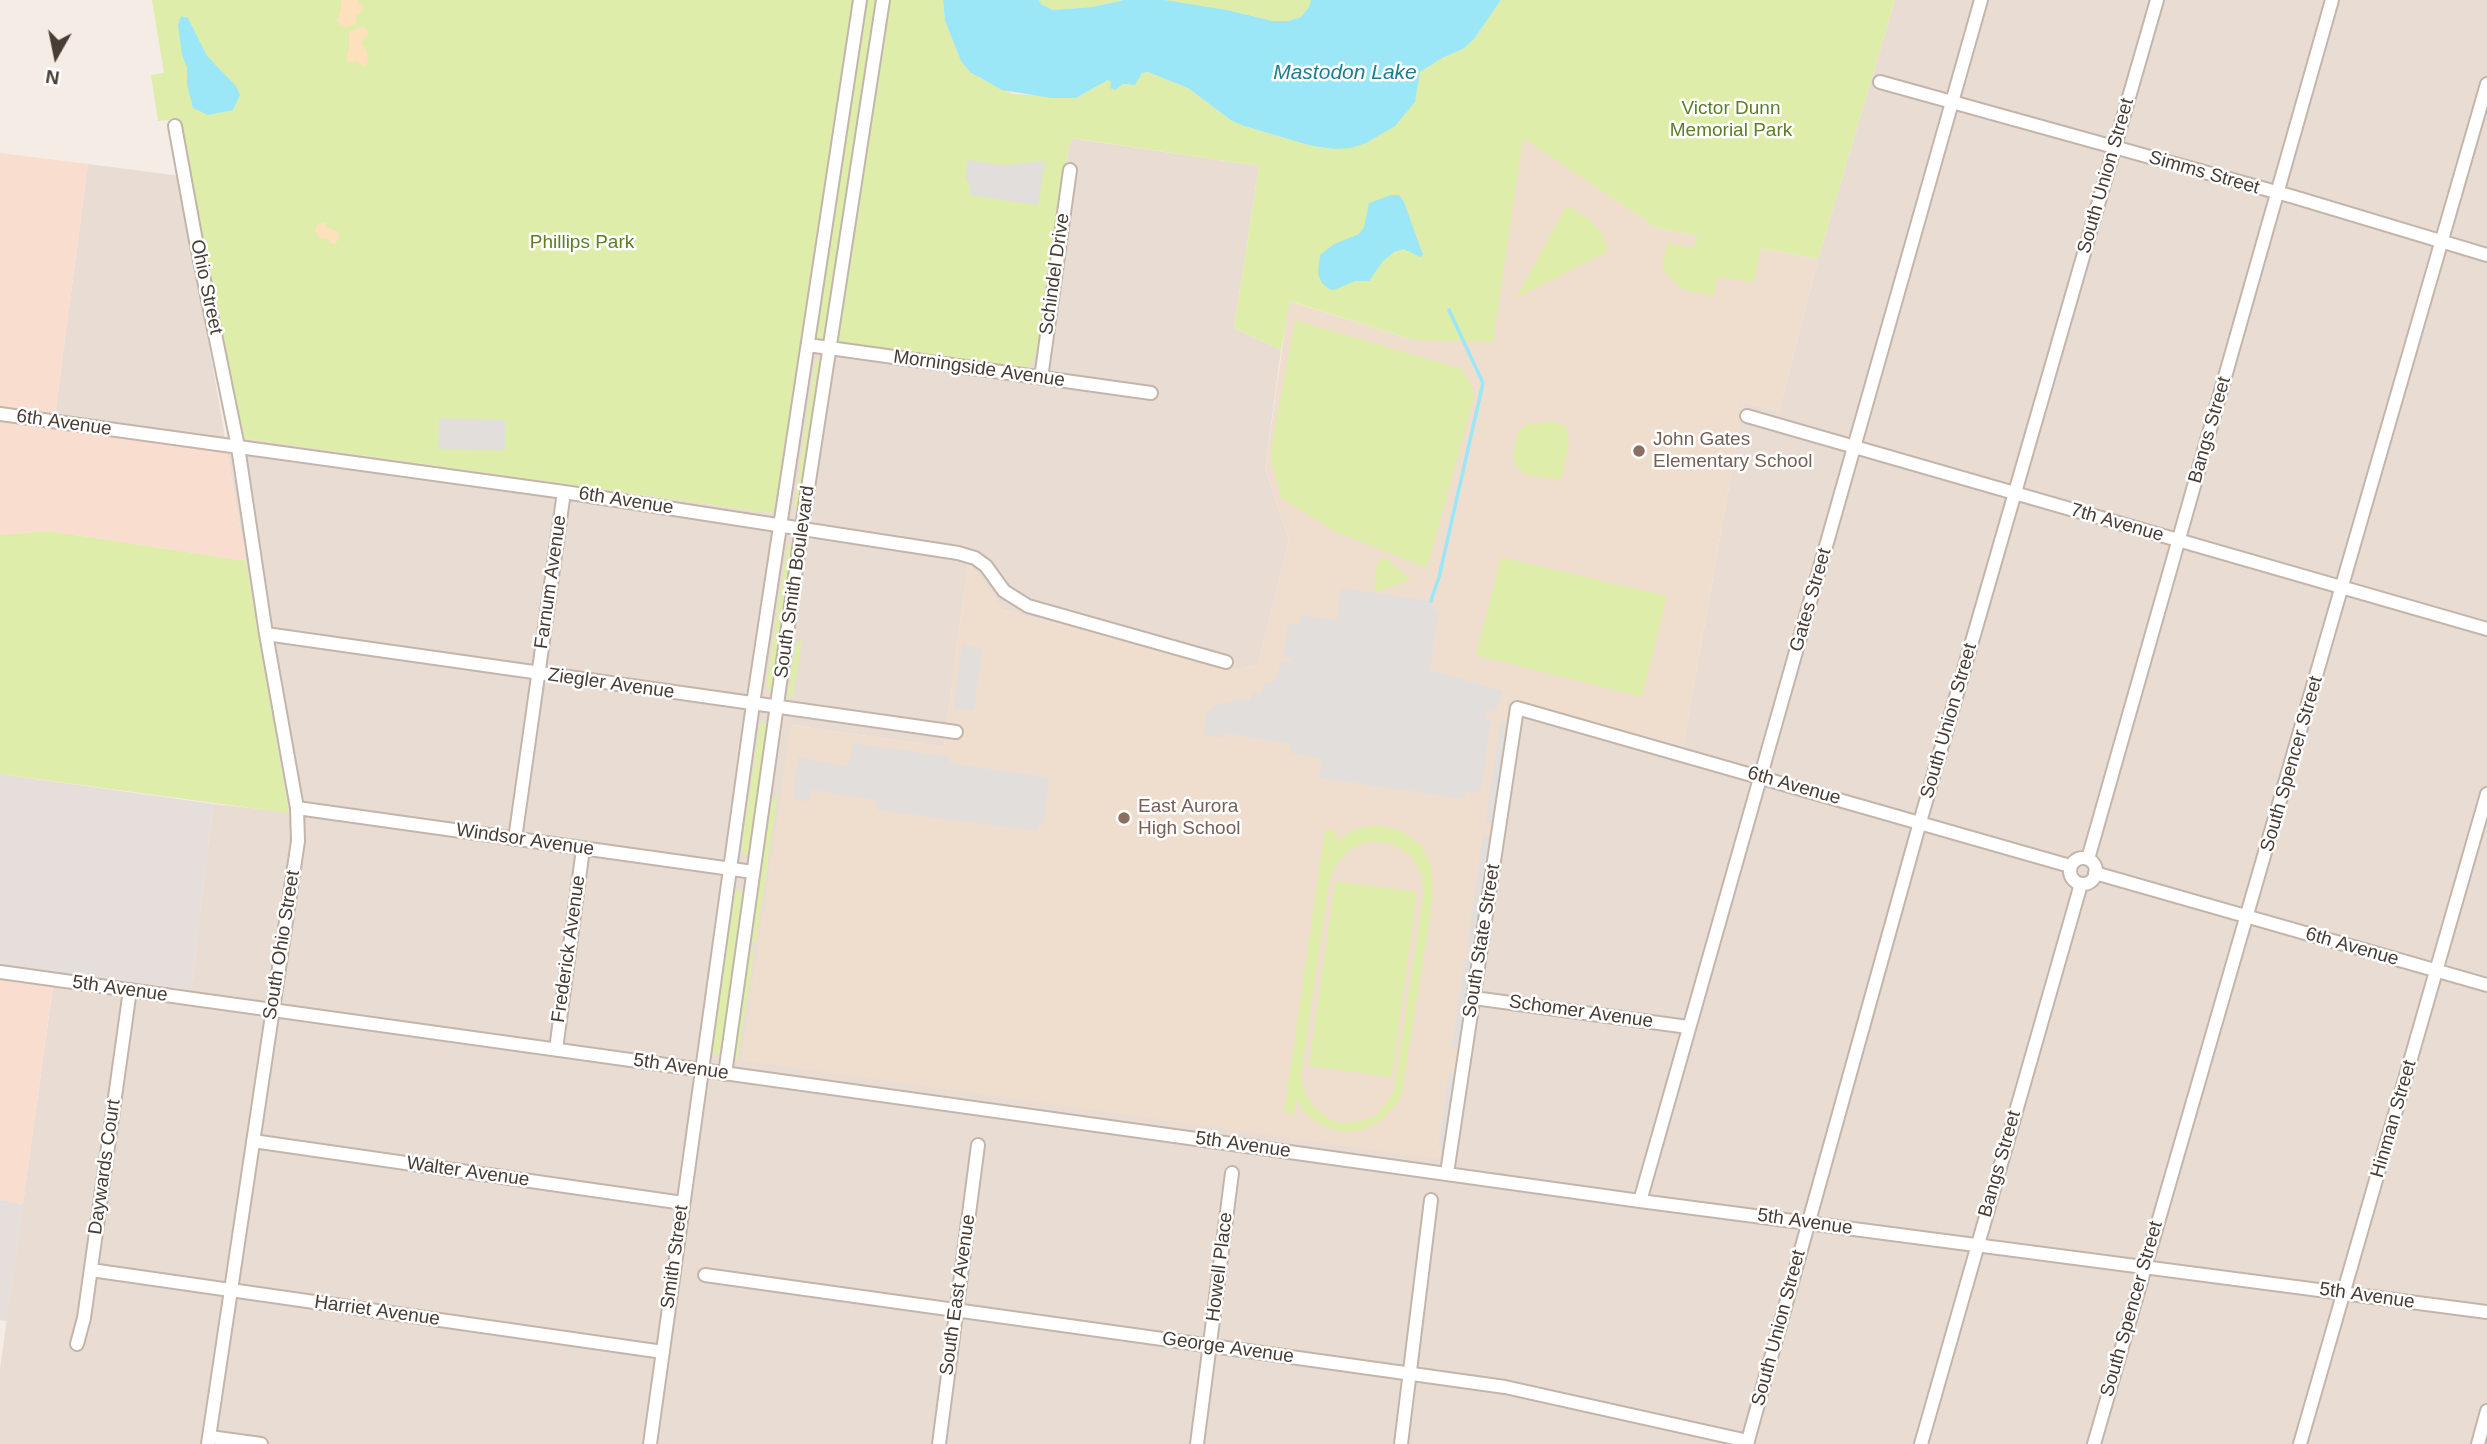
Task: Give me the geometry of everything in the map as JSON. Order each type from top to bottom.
[{"type":"street","name":"South Smith Boulevard","points":[[701,1070],[753,704],[860,0]]},
{"type":"street","name":"South Smith Boulevard","points":[[725,1074],[802,527],[883,0]]},
{"type":"street","name":"Gates Street","points":[[1640,1200],[1981,0]]},
{"type":"street","name":"South Union Street","points":[[1747,1443],[2013,494],[2157,0]]},
{"type":"street","name":"Bangs Street","points":[[2088,859],[2332,0]]},
{"type":"street","name":"Simms Street","points":[[1880,82],[2487,255]]},
{"type":"street","name":"South Spencer Street","points":[[2094,1444],[2487,84]]},
{"type":"street","points":[[847,87],[869,90]]},
{"type":"street","name":"Ohio Street","points":[[175,126],[237,447]]},
{"type":"street","name":"Schindel Drive","points":[[1041,378],[1070,170]]},
{"type":"street","name":"Morningside Avenue","points":[[808,345],[1151,393]]},
{"type":"street","name":"6th Avenue","points":[[0,414],[564,492],[958,553],[975,558],[986,566],[1004,591],[1028,606],[1226,662]]},
{"type":"street","name":"7th Avenue","points":[[1747,416],[2487,629]]},
{"type":"street","name":"South Ohio Street","points":[[209,1441],[298,841],[297,808],[237,447]]},
{"type":"street","name":"Farnum Avenue","points":[[514,839],[564,492]]},
{"type":"street","name":"Ziegler Avenue","points":[[266,634],[956,732]]},
{"type":"street","name":"6th Avenue","points":[[1517,708],[2070,866]]},
{"type":"street","name":"South State Street","points":[[1447,1173],[1517,708]]},
{"type":"street","name":"Hinman Street","points":[[2300,1444],[2487,794]]},
{"type":"street","name":"Windsor Avenue","points":[[297,808],[753,872]]},
{"type":"street","name":"Frederick Avenue","points":[[556,1049],[583,849]]},
{"type":"street","points":[[2078,859],[2088,859],[2094,865],[2095,873],[2091,880],[2081,884],[2071,876],[2070,866],[2078,859]]},
{"type":"street","name":"6th Avenue","points":[[2095,873],[2487,985]]},
{"type":"street","name":"Bangs Street","points":[[1921,1444],[2081,884]]},
{"type":"street","name":"5th Avenue","points":[[0,972],[1808,1223],[2487,1312]]},
{"type":"street","name":"Daywards Court","points":[[77,1344],[84,1318],[130,990]]},
{"type":"street","name":"Schomer Avenue","points":[[1474,998],[1688,1027]]},
{"type":"street","name":"Smith Street","points":[[650,1444],[701,1070]]},
{"type":"street","name":"Walter Avenue","points":[[253,1141],[683,1202]]},
{"type":"street","name":"South East Avenue","points":[[939,1444],[978,1145]]},
{"type":"street","name":"Howell Place","points":[[1197,1444],[1232,1172]]},
{"type":"street","points":[[1401,1444],[1431,1200]]},
{"type":"street","name":"Harriet Avenue","points":[[91,1270],[663,1352]]},
{"type":"street","name":"George Avenue","points":[[705,1275],[1516,1389],[1747,1443]]},
{"type":"street","points":[[2478,1444],[2487,1412]]},
{"type":"street","points":[[209,1441],[261,1444]]},
{"type":"shaded area","points":[[1895,0],[2487,0],[2487,1444],[0,1444],[0,1369],[55,972],[191,990],[213,804],[289,812],[225,439],[55,415],[88,164],[180,176],[225,438],[770,513],[804,337],[1018,367],[1042,334],[1070,138],[1259,166],[1234,328],[1281,350],[1265,469],[1289,540],[1258,664],[1238,670],[1003,610],[968,562],[944,747],[791,725],[1444,1159],[1514,700],[1683,746],[1744,402],[1779,411],[1818,259]]},
{"type":"shaded area","points":[[1522,137],[1657,228],[1818,259],[1779,411],[1744,402],[1683,746],[1514,700],[1444,1160],[741,1060],[791,725],[944,747],[968,561],[1003,610],[1238,670],[1258,664],[1289,540],[1265,469],[1289,301],[1413,340]]},
{"type":"shaded area","points":[[0,153],[88,164],[55,415],[0,407]]},
{"type":"shaded area","points":[[968,160],[1001,165],[1045,161],[1038,205],[970,195],[970,184],[965,178]]},
{"type":"shaded area","points":[[439,418],[505,420],[505,450],[438,449]]},
{"type":"shaded area","points":[[0,421],[227,451],[246,561],[49,531],[0,535]]},
{"type":"shaded area","points":[[1341,588],[1431,601],[1438,614],[1430,670],[1503,691],[1496,712],[1487,710],[1484,718],[1491,719],[1481,792],[1467,791],[1465,799],[1320,778],[1321,758],[1291,753],[1291,744],[1224,733],[1222,738],[1204,735],[1206,713],[1214,706],[1241,699],[1250,700],[1252,692],[1262,693],[1263,684],[1276,680],[1280,663],[1291,661],[1291,658],[1283,656],[1288,624],[1299,625],[1301,615],[1337,620]]},
{"type":"shaded area","points":[[962,645],[982,648],[974,710],[954,708]]},
{"type":"shaded area","points":[[1501,721],[1510,723],[1494,824],[1485,822]]},
{"type":"shaded area","points":[[853,743],[950,757],[950,763],[1049,778],[1044,822],[1038,825],[1038,831],[877,810],[876,800],[812,790],[808,802],[793,798],[798,757],[848,767]]},
{"type":"shaded area","points":[[0,774],[213,804],[191,990],[0,965]]},
{"type":"shaded area","points":[[1483,835],[1493,837],[1477,948],[1467,946]]},
{"type":"shaded area","points":[[1465,959],[1474,960],[1461,1048],[1452,1047]]},
{"type":"shaded area","points":[[0,977],[53,984],[23,1204],[0,1200]]},
{"type":"shaded area","points":[[1449,1073],[1457,1074],[1447,1148],[1438,1147]]},
{"type":"shaded area","points":[[0,1200],[23,1204],[7,1321],[0,1320]]},
{"type":"green space","name":"Phillips Park","points":[[152,0],[943,0],[945,21],[961,61],[980,78],[1013,94],[1076,98],[1108,80],[1119,87],[1123,84],[1129,85],[1142,73],[1148,72],[1188,88],[1232,121],[1244,126],[1312,146],[1334,149],[1417,90],[1420,72],[1463,49],[1474,39],[1501,0],[1895,0],[1818,259],[1761,248],[1754,282],[1717,277],[1714,296],[1684,290],[1662,270],[1667,243],[1692,248],[1698,236],[1657,228],[1523,138],[1493,342],[1413,340],[1290,301],[1281,350],[1234,328],[1259,166],[1072,138],[1042,334],[1032,364],[1025,368],[1009,367],[805,338],[778,508],[770,513],[240,438],[237,434],[178,119],[158,121],[151,75],[164,73]]},
{"type":"green space","points":[[1039,0],[1124,0],[1092,7],[1053,10]]},
{"type":"green space","points":[[1155,0],[1311,0],[1301,17],[1288,21],[1273,21],[1227,10]]},
{"type":"green space","points":[[1567,205],[1590,220],[1601,232],[1609,251],[1516,298]]},
{"type":"green space","points":[[1295,320],[1462,369],[1475,394],[1427,568],[1334,531],[1281,498],[1270,455]]},
{"type":"green space","points":[[821,357],[823,359],[798,510],[794,506],[815,362]]},
{"type":"green space","points":[[1551,421],[1566,426],[1569,443],[1562,477],[1558,479],[1525,475],[1516,465],[1513,456],[1518,432],[1525,425]]},
{"type":"green space","points":[[49,531],[246,561],[289,813],[0,774],[0,535]]},
{"type":"green space","points":[[794,544],[774,688],[768,690],[766,687],[787,548]]},
{"type":"green space","points":[[1383,556],[1411,580],[1375,592],[1375,568]]},
{"type":"green space","points":[[1501,557],[1667,596],[1642,697],[1476,655]]},
{"type":"green space","points":[[802,641],[792,701],[788,694],[796,643]]},
{"type":"green space","points":[[763,722],[769,724],[750,852],[745,855],[741,850],[760,725]]},
{"type":"green space","points":[[778,793],[756,942],[750,941],[771,804]]},
{"type":"green space","points":[[1377,825],[1400,830],[1421,845],[1432,869],[1433,899],[1401,1098],[1383,1119],[1362,1130],[1344,1132],[1328,1128],[1316,1121],[1304,1112],[1297,1100],[1294,1114],[1284,1113],[1325,829],[1337,831],[1336,841],[1355,829]],"holes":[[[1374,841],[1393,844],[1411,856],[1422,876],[1423,896],[1394,1091],[1375,1116],[1356,1122],[1338,1123],[1313,1106],[1304,1090],[1301,1076],[1330,878],[1337,864],[1356,846]]]},
{"type":"green space","points":[[1335,881],[1417,892],[1392,1077],[1309,1066]]},
{"type":"green space","points":[[738,889],[744,894],[720,1052],[714,1055],[711,1053],[735,893]]},
{"type":"green space","points":[[748,952],[754,953],[736,1059],[734,1051]]},
{"type":"sand","points":[[341,0],[357,0],[364,8],[356,14],[356,23],[348,27],[342,27],[337,20]]},
{"type":"sand","points":[[359,27],[366,28],[369,33],[361,43],[367,52],[368,62],[364,66],[356,61],[348,63],[346,57],[349,32]]},
{"type":"sand","points":[[325,222],[327,227],[338,232],[336,243],[330,244],[328,238],[322,239],[315,232],[317,225]]},
{"type":"water","name":"Mastodon Lake","points":[[943,0],[1039,0],[1053,10],[1092,7],[1124,0],[1164,0],[1273,21],[1288,21],[1301,17],[1311,0],[1501,0],[1474,39],[1463,49],[1420,72],[1415,102],[1395,126],[1366,143],[1351,148],[1334,149],[1312,146],[1244,126],[1232,121],[1188,88],[1148,72],[1142,73],[1135,85],[1123,84],[1115,90],[1110,88],[1111,82],[1108,80],[1076,98],[1051,98],[1002,90],[970,72],[961,61],[945,21]]},
{"type":"water","points":[[181,16],[188,18],[207,56],[236,86],[240,95],[233,110],[208,115],[193,108],[178,25]]},
{"type":"water","points":[[1399,195],[1404,202],[1423,255],[1420,257],[1404,249],[1394,252],[1383,261],[1369,281],[1355,281],[1334,290],[1329,289],[1318,274],[1320,255],[1334,244],[1359,234],[1364,227],[1369,203]]},
{"type":"waterway","points":[[1431,601],[1439,577],[1483,383],[1449,310]]},
{"type":"place","name":"John Gates Elementary School","points":[[1639,451]]},
{"type":"place","name":"East Aurora High School","points":[[1124,818]]},
{"type":"park label","name":"Victor Dunn Memorial Park","points":[[1731,120]]}]
